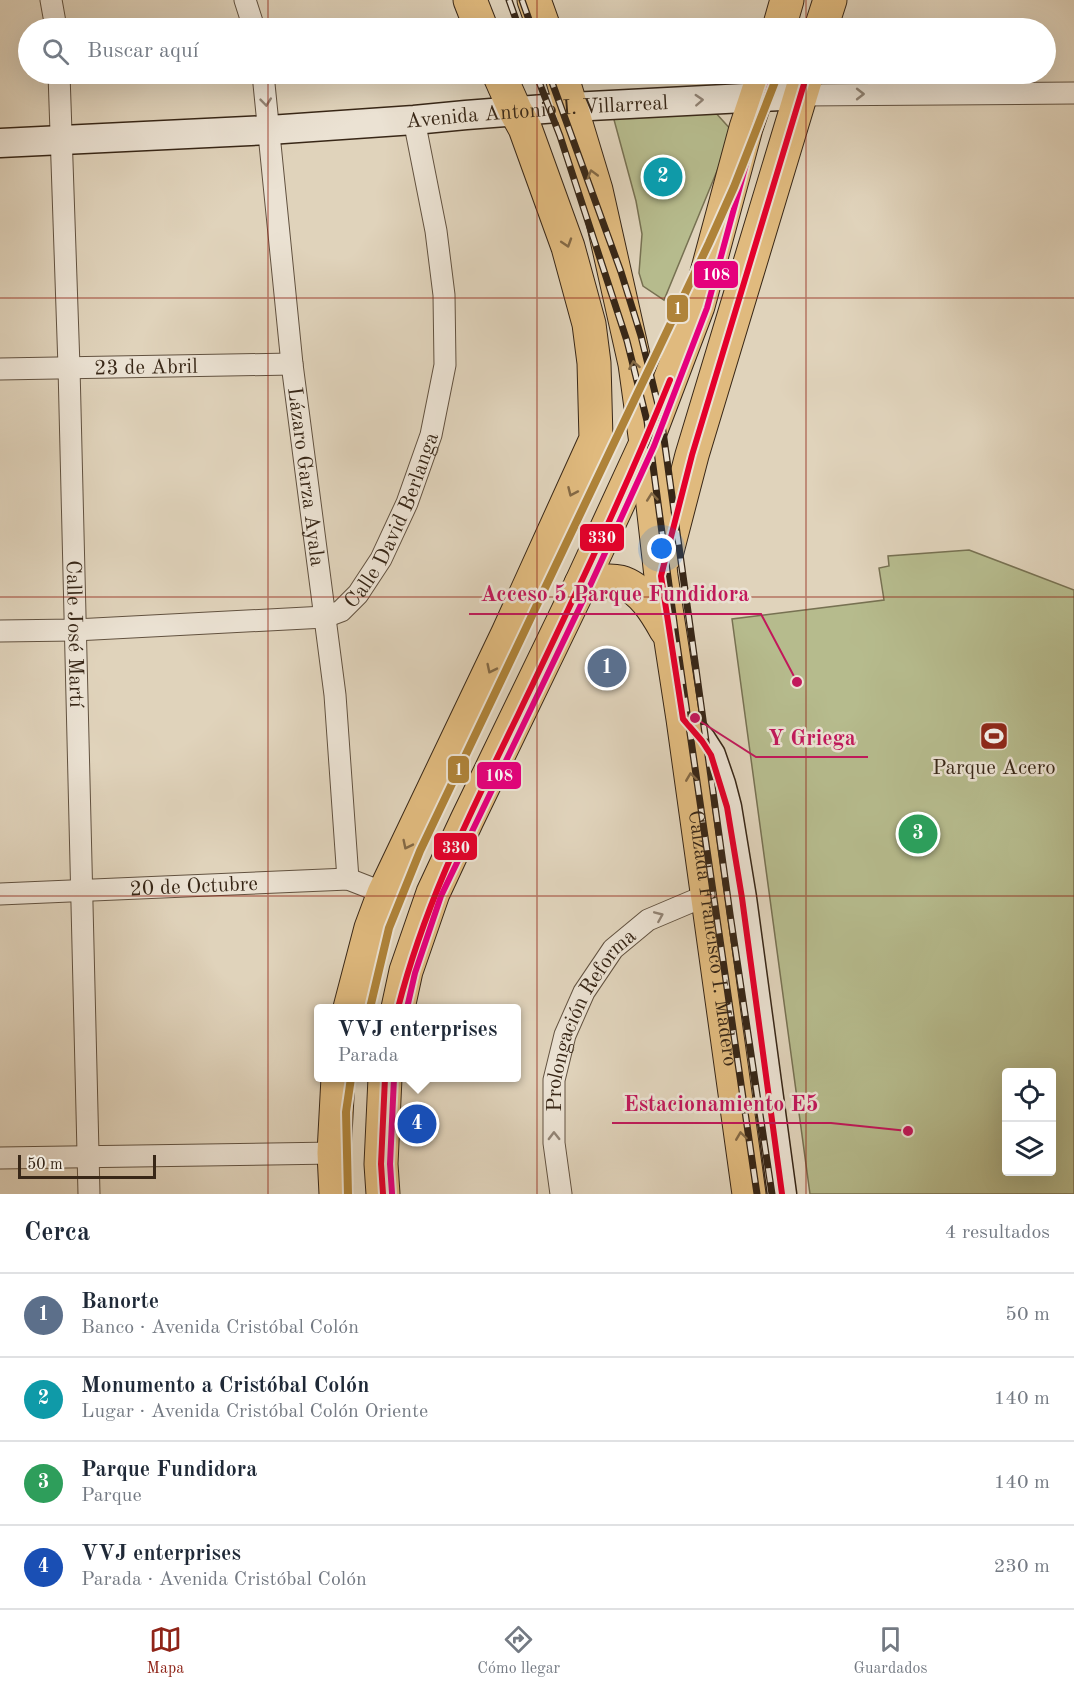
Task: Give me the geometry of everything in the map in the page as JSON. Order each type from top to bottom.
[{"type":"main road","points":[[470,0],[477,18]]},
{"type":"main road","points":[[534,0],[540,18]]},
{"type":"main road","points":[[782,18],[787,0]]},
{"type":"main road","points":[[824,18],[830,0]]},
{"type":"main road","points":[[351,1004],[371,928],[384,893],[508,633],[596,439],[594,363],[589,324],[568,247],[525,128],[503,84]]},
{"type":"main road","name":"Calzada Francisco I. Madero","points":[[564,84],[596,190],[635,364],[661,576],[749,1194]]},
{"type":"main road","name":"Calzada Francisco I. Madero","points":[[661,576],[695,443],[804,84]]},
{"type":"main road","points":[[399,1004],[406,971],[433,893],[646,443],[698,306],[760,86]]},
{"type":"main road","points":[[581,584],[619,582],[631,587],[646,599],[670,637]]},
{"type":"main road","points":[[371,928],[433,893]]},
{"type":"main road","points":[[336,1194],[334,1153],[338,1082]]},
{"type":"main road","points":[[383,1194],[381,1164],[385,1082]]},
{"type":"street","points":[[51,0],[54,18]]},
{"type":"street","points":[[245,0],[251,18]]},
{"type":"street","name":"Calle José Martí","points":[[59,84],[83,891],[89,1194]]},
{"type":"street","name":"Lázaro Garza Ayala","points":[[263,84],[292,364],[335,695],[348,879]]},
{"type":"street","name":"Avenida Antonio I. Villarreal","points":[[0,143],[269,130],[414,120],[571,107],[760,86],[804,84],[1074,93]]},
{"type":"street","name":"Calle David Berlanga","points":[[0,631],[75,630],[325,617],[341,611],[358,594],[381,560],[407,503],[431,435],[445,365],[444,295],[436,231],[414,120]]},
{"type":"street","name":"23 de Abril","points":[[0,369],[292,364]]},
{"type":"street","name":"Calzada Francisco I. Madero","points":[[683,719],[711,755],[727,807],[742,898],[782,1194]]},
{"type":"street","name":"20 de Octubre","points":[[0,894],[348,879],[384,893]]},
{"type":"street","name":"Prolongación Reforma","points":[[561,1194],[554,1143],[554,1080],[565,1035],[584,992],[613,949],[648,920],[707,895]]},
{"type":"street","points":[[0,1158],[334,1153]]},
{"type":"green space","points":[[714,111],[733,132],[664,300],[643,286],[639,273],[642,234],[636,201],[613,116]]},
{"type":"green space","points":[[969,550],[1074,590],[1074,1194],[810,1194],[732,619],[884,600],[879,568],[889,566],[888,556]]},
{"type":"railway","points":[[509,0],[515,18]]},
{"type":"railway","points":[[522,0],[528,18]]},
{"type":"railway","points":[[540,84],[560,136],[627,341],[647,421],[757,1194]]},
{"type":"railway","points":[[553,84],[621,272],[641,336],[661,417],[730,914],[772,1194]]},
{"type":"transit line","name":"108","points":[[408,1004],[415,973],[441,896],[589,588],[654,446],[707,308],[755,131],[771,84]]},
{"type":"transit line","name":"1","points":[[371,1004],[389,928],[420,851],[709,243],[734,187],[774,84]]},
{"type":"transit line","name":"330","points":[[782,1194],[742,898],[727,807],[711,755],[683,719],[661,576],[692,455],[804,84]]},
{"type":"transit line","name":"330","points":[[399,1004],[422,931],[450,858],[597,549],[670,380]]},
{"type":"transit line","name":"1","points":[[348,1194],[346,1112],[350,1082]]},
{"type":"transit line","name":"330","points":[[383,1194],[381,1164],[385,1082]]},
{"type":"transit line","name":"108","points":[[392,1193],[390,1164],[394,1082]]},
{"type":"place","name":"Monumento a Cristóbal Colón","points":[[663,177]]},
{"type":"place","name":"Banorte","points":[[607,668]]},
{"type":"place","name":"Acceso 5 Parque Fundidora","points":[[797,682]]},
{"type":"place","name":"Y Griega","points":[[695,718]]},
{"type":"place","name":"Parque Acero","points":[[994,736]]},
{"type":"place","name":"Parque Fundidora","points":[[918,834]]},
{"type":"place","name":"VVJ enterprises","points":[[417,1124]]},
{"type":"place","name":"Estacionamiento E5","points":[[908,1131]]}]
